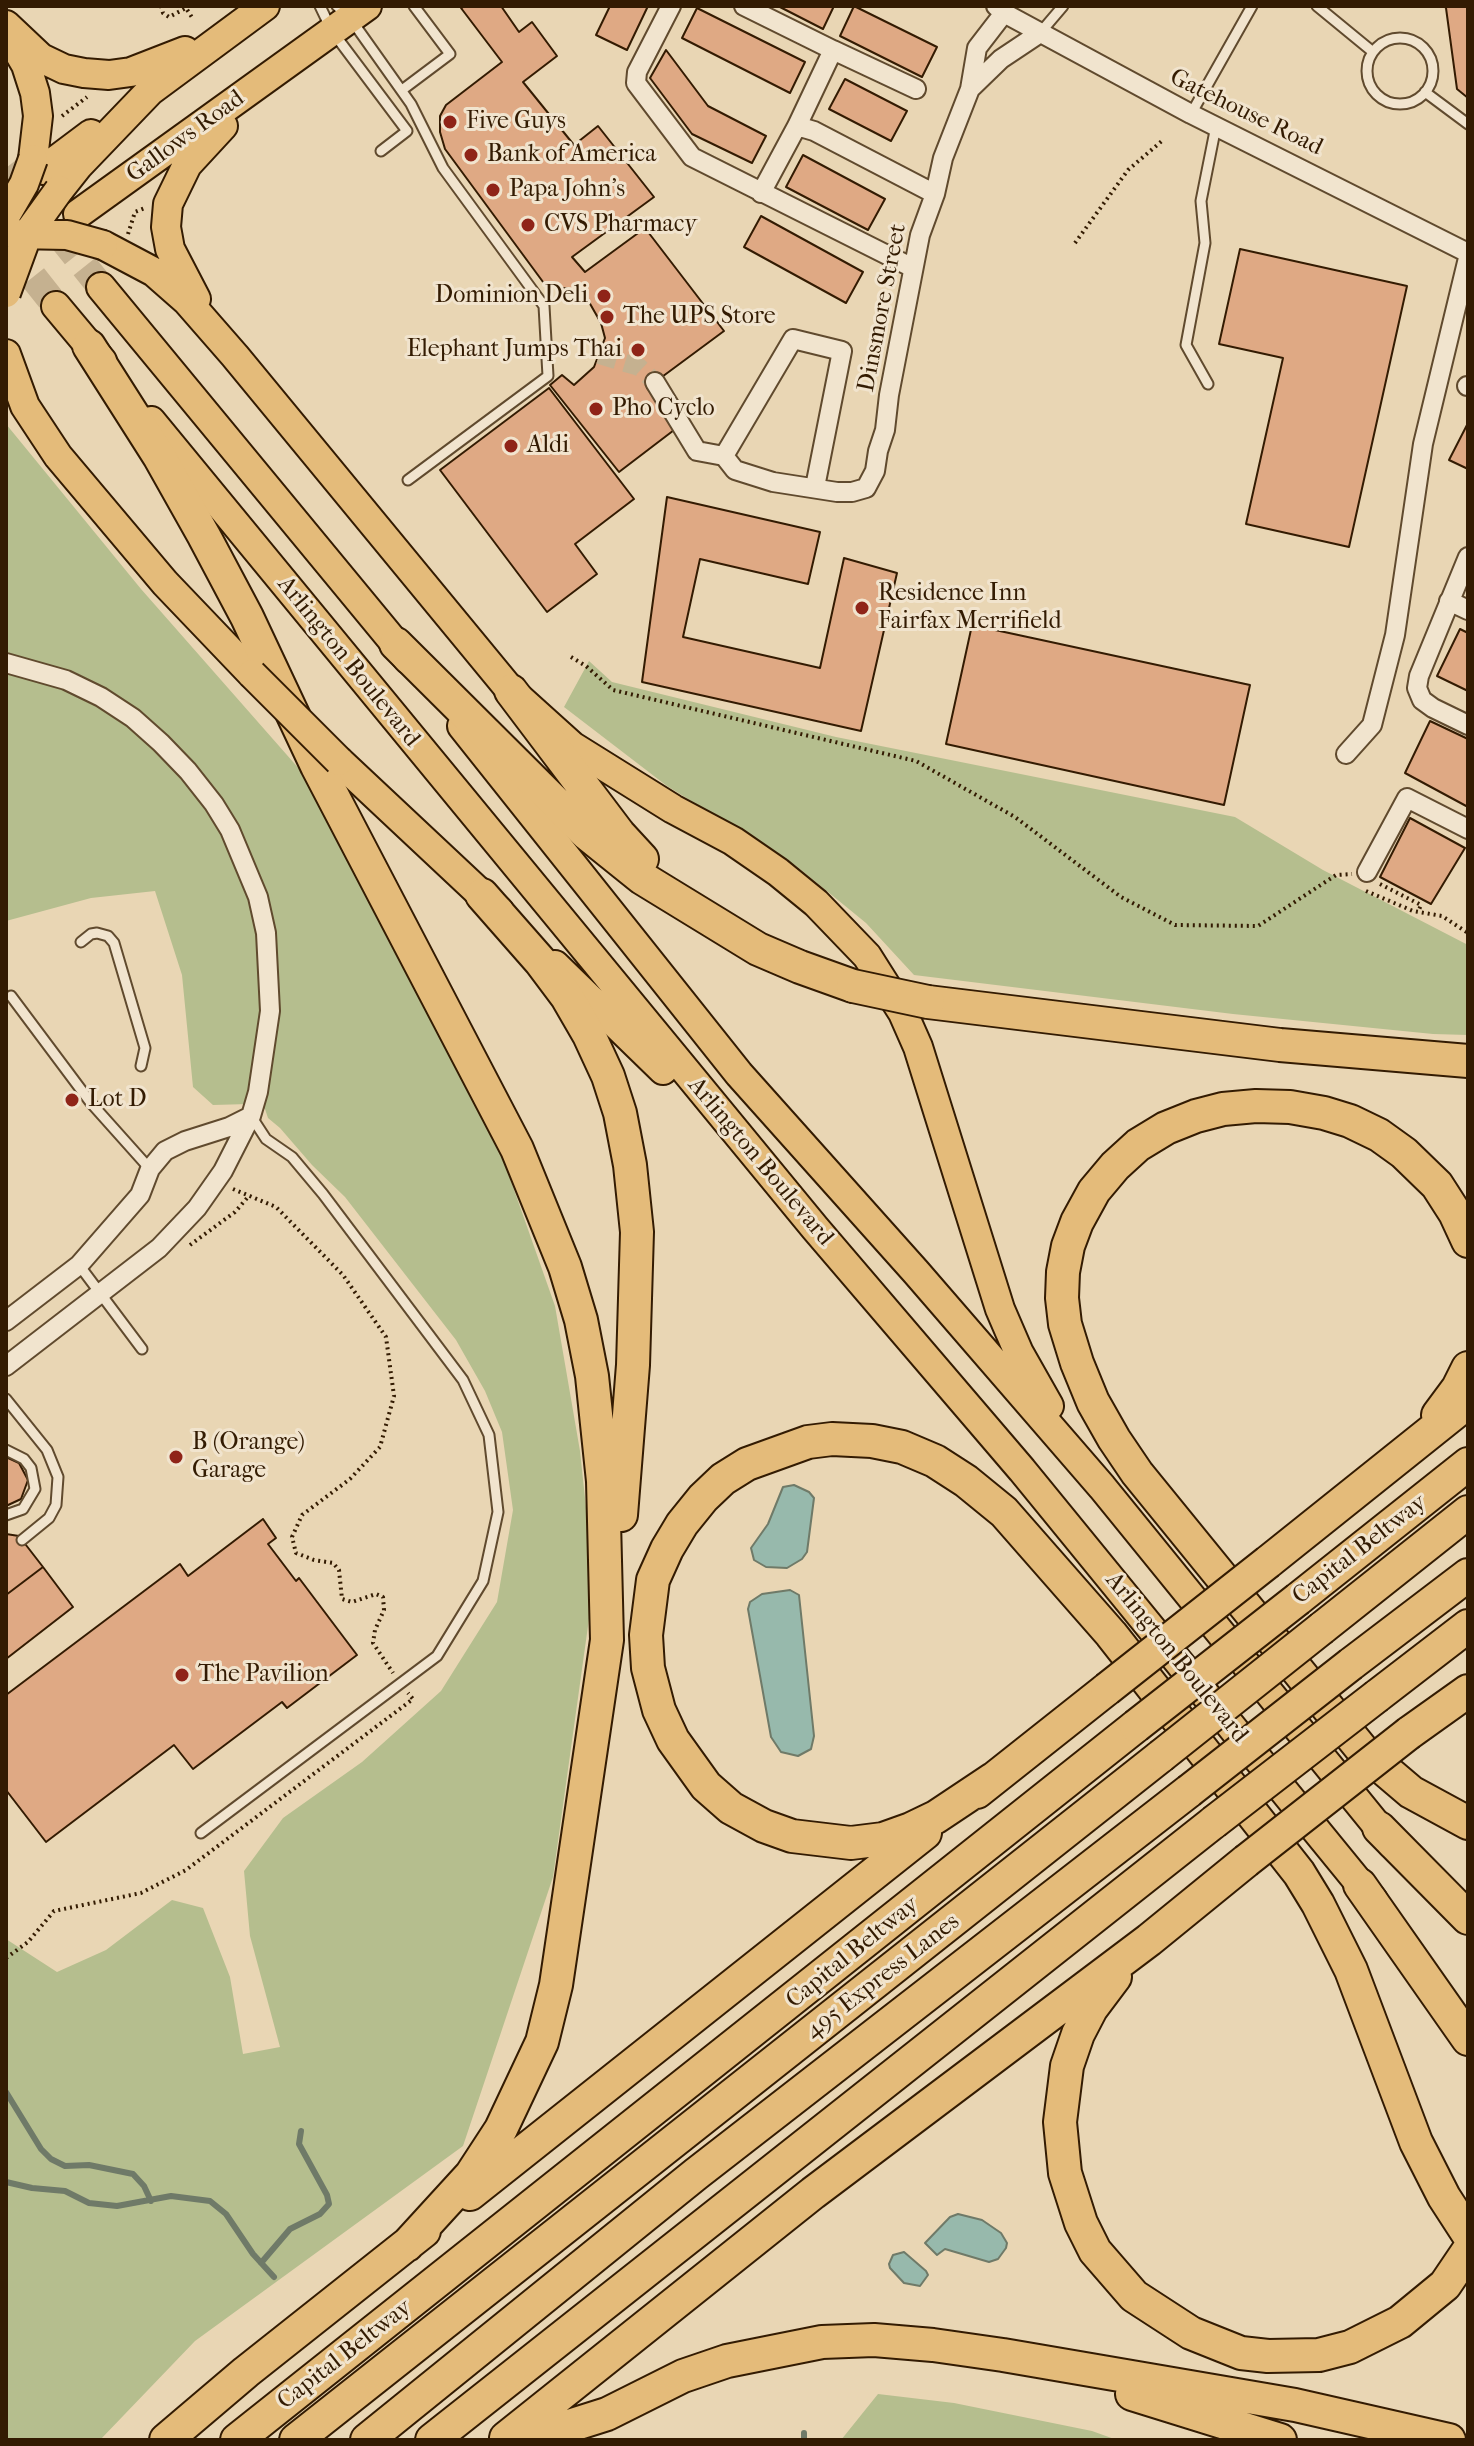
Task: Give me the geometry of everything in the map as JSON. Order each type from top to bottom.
[{"type":"highway","points":[[89,346],[159,456],[211,550],[317,766],[459,1035],[537,1192],[581,1320],[592,1376],[606,1522],[607,1640]]},
{"type":"highway","points":[[396,644],[586,833],[642,878],[758,949],[800,967],[853,986],[928,1002],[1265,1043],[1468,1061]]},
{"type":"highway","points":[[511,691],[619,834],[683,902]]},
{"type":"highway","points":[[407,2245],[471,2175],[501,2129],[542,2042],[561,1955],[607,1640],[633,1365],[637,1232],[630,1165],[620,1113],[608,1076],[567,997],[482,895]]},
{"type":"highway","points":[[1468,1241],[1437,1185],[1404,1153],[1379,1135],[1350,1121],[1301,1109],[1256,1106],[1223,1109],[1166,1128],[1138,1145],[1115,1166],[1094,1191],[1072,1234],[1063,1272],[1062,1298],[1065,1324],[1093,1402],[1137,1473],[1364,1752],[1411,1792],[1468,1823]]},
{"type":"highway","points":[[1409,1448],[1445,1408],[1468,1368]]},
{"type":"highway","points":[[166,2440],[246,2372],[1468,1402]]},
{"type":"highway","points":[[993,1779],[924,1823],[883,1839],[851,1843],[807,1838],[764,1826],[731,1808],[706,1786],[673,1740],[659,1710],[648,1668],[646,1635],[653,1580],[682,1524],[703,1498],[723,1479],[747,1464],[808,1442],[832,1439],[872,1441],[902,1447],[924,1456],[966,1481],[1004,1512],[1111,1634],[1299,1873],[1351,1970],[1401,2106],[1444,2197],[1468,2234]]},
{"type":"highway","name":"Capital Beltway","points":[[237,2440],[473,2256],[1468,1464]]},
{"type":"highway","name":"495 Express Lanes","points":[[296,2440],[1468,1512]]},
{"type":"highway","name":"495 Express Lanes","points":[[367,2440],[696,2174],[1468,1575]]},
{"type":"highway","points":[[432,2440],[1214,1822],[1468,1626]]},
{"type":"highway","points":[[504,2440],[813,2193],[1149,1940],[1409,1733],[1468,1691]]},
{"type":"highway","points":[[1379,1828],[1468,1918]]},
{"type":"highway","points":[[1360,1885],[1468,2039]]},
{"type":"highway","points":[[1149,1940],[1115,1976],[1091,2009],[1078,2034],[1067,2066],[1060,2122],[1065,2173],[1081,2223],[1095,2251],[1134,2296],[1191,2333],[1241,2353],[1280,2357],[1319,2355],[1350,2347],[1400,2322],[1445,2285],[1468,2251]]},
{"type":"highway","points":[[525,2440],[607,2414],[683,2376],[768,2351],[822,2342],[874,2340],[1003,2355],[1295,2405],[1449,2440]]},
{"type":"highway","points":[[1003,2355],[1280,2440]]},
{"type":"main road","points":[[6,28],[41,58],[64,69],[109,75],[163,62],[232,30],[265,6]]},
{"type":"main road","name":"Gallows Road","points":[[35,195],[122,183],[277,71],[341,13]]},
{"type":"main road","points":[[6,28],[26,65],[35,93],[38,116],[35,195]]},
{"type":"main road","name":"Gallows Road","points":[[22,246],[35,195],[150,91],[232,30]]},
{"type":"main road","points":[[235,356],[179,271],[166,227],[168,204],[187,165],[205,143],[277,71]]},
{"type":"main road","points":[[6,293],[22,246],[116,240],[167,283],[235,356],[511,691],[572,746],[673,809],[733,841],[778,872],[816,903],[867,956],[903,1013],[918,1047],[982,1256],[1019,1353],[1048,1405],[1102,1487]]},
{"type":"main road","name":"Arlington Boulevard","points":[[101,287],[396,644],[739,1074],[1102,1487],[1468,1937]]},
{"type":"main road","name":"Arlington Boulevard","points":[[56,306],[815,1228],[1022,1470],[1468,2013]]},
{"type":"main road","points":[[6,354],[25,406],[58,456]]},
{"type":"main road","points":[[6,405],[58,456],[165,583],[252,674],[339,761],[652,1058],[815,1228]]},
{"type":"street","points":[[671,6],[637,72],[636,83],[692,157],[913,268]]},
{"type":"street","points":[[744,6],[916,89]]},
{"type":"street","name":"Gatehouse Road","points":[[980,6],[1000,10],[1191,114],[1468,255]]},
{"type":"street","name":"Dinsmore Street","points":[[815,487],[842,351],[793,339],[724,456],[735,470],[773,482],[852,492],[866,488],[875,471],[885,430],[920,235],[935,194],[943,158],[970,89],[977,48],[1000,10]]},
{"type":"street","name":"Dinsmore Street","points":[[970,89],[1001,59],[1040,33]]},
{"type":"street","points":[[761,193],[833,50]]},
{"type":"street","points":[[797,126],[814,131],[935,194]]},
{"type":"street","points":[[1346,754],[1372,725],[1395,635],[1423,444],[1468,255]]},
{"type":"street","points":[[655,382],[697,451],[724,456]]},
{"type":"street","points":[[1468,557],[1419,676],[1417,688],[1422,700],[1433,708],[1468,725]]},
{"type":"street","points":[[1449,601],[1468,610]]},
{"type":"street","points":[[6,663],[66,680],[101,697],[133,718],[188,771],[230,830],[258,897],[266,933],[270,1011],[266,1050],[251,1116],[217,1180],[172,1236],[6,1366]]},
{"type":"street","points":[[1364,880],[1407,798],[1468,829]]},
{"type":"street","points":[[6,1321],[79,1265],[157,1176],[165,1151],[251,1116]]},
{"type":"lane","points":[[402,90],[450,54],[414,6]]},
{"type":"lane","points":[[1040,33],[1063,6]]},
{"type":"lane","points":[[1191,114],[1252,6]]},
{"type":"lane","points":[[1317,6],[1373,52]]},
{"type":"lane","points":[[341,13],[402,90],[428,133],[443,168],[544,306],[548,376],[408,480]]},
{"type":"lane","points":[[341,13],[407,131],[381,151]]},
{"type":"lane","points":[[1400,38],[1420,45],[1432,63],[1433,75],[1425,92],[1414,101],[1403,104],[1382,98],[1369,82],[1367,71],[1373,52],[1390,40],[1400,38]]},
{"type":"lane","points":[[1425,92],[1468,124]]},
{"type":"lane","points":[[1208,384],[1186,345],[1205,243],[1201,201],[1216,126]]},
{"type":"lane","points":[[81,942],[97,933],[108,936],[114,943],[145,1048],[141,1066]]},
{"type":"lane","points":[[11,996],[91,1103],[157,1176]]},
{"type":"lane","points":[[201,1833],[437,1656],[483,1581],[498,1512],[489,1435],[463,1380],[323,1194],[292,1157],[266,1139],[251,1116]]},
{"type":"lane","points":[[79,1265],[142,1349]]},
{"type":"lane","points":[[6,1399],[47,1450],[58,1477],[56,1505],[49,1518],[22,1540]]},
{"type":"lane","points":[[6,1450],[24,1459],[31,1468],[35,1489],[23,1509],[6,1515]]},
{"type":"path","points":[[161,6],[163,13],[169,17],[186,8],[193,19]]},
{"type":"path","points":[[58,119],[89,96]]},
{"type":"path","points":[[1075,243],[1128,170],[1163,140]]},
{"type":"path","points":[[116,240],[138,209],[155,207]]},
{"type":"path","points":[[571,657],[613,690],[916,761],[1015,817],[1121,897],[1175,925],[1258,926],[1336,875],[1382,887],[1421,905],[1418,912]]},
{"type":"path","points":[[1336,875],[1345,879]]},
{"type":"path","points":[[1364,880],[1390,903],[1442,916],[1468,933]]},
{"type":"path","points":[[6,1958],[28,1942],[54,1911],[141,1893],[186,1870],[413,1699],[373,1643],[384,1610],[383,1597],[376,1594],[352,1602],[342,1599],[339,1570],[333,1563],[296,1553],[292,1537],[302,1515],[350,1479],[380,1447],[394,1396],[386,1337],[343,1275],[276,1207],[248,1197],[217,1180]]},
{"type":"path","points":[[184,1249],[235,1212],[248,1197]]},
{"type":"green space","points":[[6,424],[141,589],[301,771],[500,1150],[555,1306],[580,1451],[594,1583],[553,1877],[463,2146],[195,2341],[100,2440],[6,2440],[6,1939],[57,1972],[106,1950],[172,1900],[203,1908],[230,1977],[243,2054],[280,2047],[250,1936],[244,1871],[283,1818],[362,1762],[441,1691],[497,1602],[513,1510],[502,1432],[485,1391],[456,1340],[345,1197],[268,1118],[265,1109],[249,1104],[213,1105],[193,1087],[182,975],[155,891],[91,898],[6,921]]},
{"type":"green space","points":[[589,661],[612,682],[836,737],[1235,817],[1323,870],[1468,945],[1468,1035],[1233,1014],[914,975],[866,923],[795,865],[667,786],[564,707]]},
{"type":"green space","points":[[878,2394],[954,2403],[1092,2431],[1117,2440],[841,2440]]},
{"type":"shaded area","points":[[794,1485],[814,1498],[807,1552],[787,1568],[766,1567],[754,1560],[751,1548],[768,1524],[783,1487]]},
{"type":"shaded area","points":[[790,1590],[799,1595],[814,1736],[811,1749],[798,1756],[781,1752],[771,1737],[748,1609],[750,1602],[762,1594]]},
{"type":"shaded area","points":[[958,2214],[982,2220],[1001,2233],[1007,2243],[998,2259],[989,2262],[945,2249],[937,2255],[925,2243],[950,2217]]},
{"type":"shaded area","points":[[904,2252],[928,2275],[920,2286],[904,2283],[890,2268],[893,2255]]},
{"type":"building","points":[[501,6],[519,32],[532,22],[557,56],[523,82],[574,145],[598,126],[654,197],[572,257],[585,272],[645,228],[724,331],[647,388],[678,427],[619,472],[550,385],[562,375],[574,385],[594,367],[605,338],[601,323],[589,302],[571,289],[546,286],[445,149],[440,116],[446,105],[502,62],[461,8]]},
{"type":"building","points":[[610,6],[648,6],[627,50],[596,35]]},
{"type":"building","points":[[778,6],[834,6],[823,29]]},
{"type":"building","points":[[854,6],[937,47],[922,77],[840,36]]},
{"type":"building","points":[[1444,6],[1468,6],[1468,98],[1457,89]]},
{"type":"building","points":[[697,8],[805,62],[790,93],[682,38]]},
{"type":"building","points":[[666,50],[708,106],[766,136],[752,163],[692,134],[650,78]]},
{"type":"building","points":[[845,79],[907,111],[891,141],[829,109]]},
{"type":"building","points":[[803,155],[885,199],[868,230],[786,187]]},
{"type":"building","points":[[761,216],[863,272],[846,303],[744,247]]},
{"type":"building","points":[[1240,249],[1407,286],[1349,547],[1246,524],[1283,358],[1219,344]]},
{"type":"building","points":[[549,388],[634,499],[575,544],[597,574],[547,612],[440,470]]},
{"type":"building","points":[[1468,423],[1468,469],[1449,460]]},
{"type":"building","name":"Residence Inn Fairfax Merrifield","points":[[667,497],[820,532],[808,584],[700,559],[683,637],[820,668],[844,558],[897,573],[861,731],[642,682]]},
{"type":"building","points":[[972,625],[1250,685],[1224,805],[946,744]]},
{"type":"building","points":[[1460,629],[1468,633],[1468,691],[1437,676]]},
{"type":"building","points":[[1430,721],[1468,739],[1468,807],[1405,773]]},
{"type":"building","points":[[1410,818],[1465,848],[1431,904],[1380,877]]},
{"type":"building","points":[[6,1457],[19,1463],[28,1480],[21,1499],[6,1506]]},
{"type":"building","name":"The Pavilion","points":[[263,1519],[276,1538],[268,1544],[296,1581],[299,1578],[357,1655],[287,1708],[282,1702],[193,1769],[174,1745],[46,1842],[6,1790],[6,1695],[180,1564],[188,1576]]},
{"type":"building","points":[[6,1534],[19,1536],[43,1567],[6,1595]]},
{"type":"building","points":[[43,1567],[73,1607],[6,1659],[6,1595]]},
{"type":"waterway","points":[[6,2092],[41,2149],[51,2159],[65,2166],[89,2165],[133,2174],[144,2186],[151,2201]]},
{"type":"waterway","points":[[261,2263],[290,2229],[320,2214],[329,2204],[299,2144],[301,2131]]},
{"type":"waterway","points":[[6,2182],[65,2191],[89,2203],[117,2206],[171,2196],[210,2201],[226,2214],[253,2254],[274,2277]]},
{"type":"waterway","points":[[804,2433],[804,2440]]},
{"type":"tunnel","points":[[6,168],[101,287]]},
{"type":"tunnel","points":[[7,244],[56,306]]},
{"type":"tunnel","points":[[599,355],[639,367],[655,382]]},
{"type":"place","name":"Five Guys","points":[[450,122]]},
{"type":"place","name":"Bank of America","points":[[471,155]]},
{"type":"place","name":"Papa John's","points":[[493,190]]},
{"type":"place","name":"CVS Pharmacy","points":[[528,225]]},
{"type":"place","name":"Dominion Deli","points":[[604,296]]},
{"type":"place","name":"The UPS Store","points":[[607,317]]},
{"type":"place","name":"Elephant Jumps Thai","points":[[638,350]]},
{"type":"place","name":"Pho Cyclo","points":[[596,409]]},
{"type":"place","name":"Aldi","points":[[511,446]]},
{"type":"place","name":"Residence Inn Fairfax Merrifield","points":[[862,608]]},
{"type":"place","name":"Lot D","points":[[72,1100]]},
{"type":"place","name":"B (Orange) Garage","points":[[176,1457]]},
{"type":"place","name":"The Pavilion","points":[[182,1675]]}]
